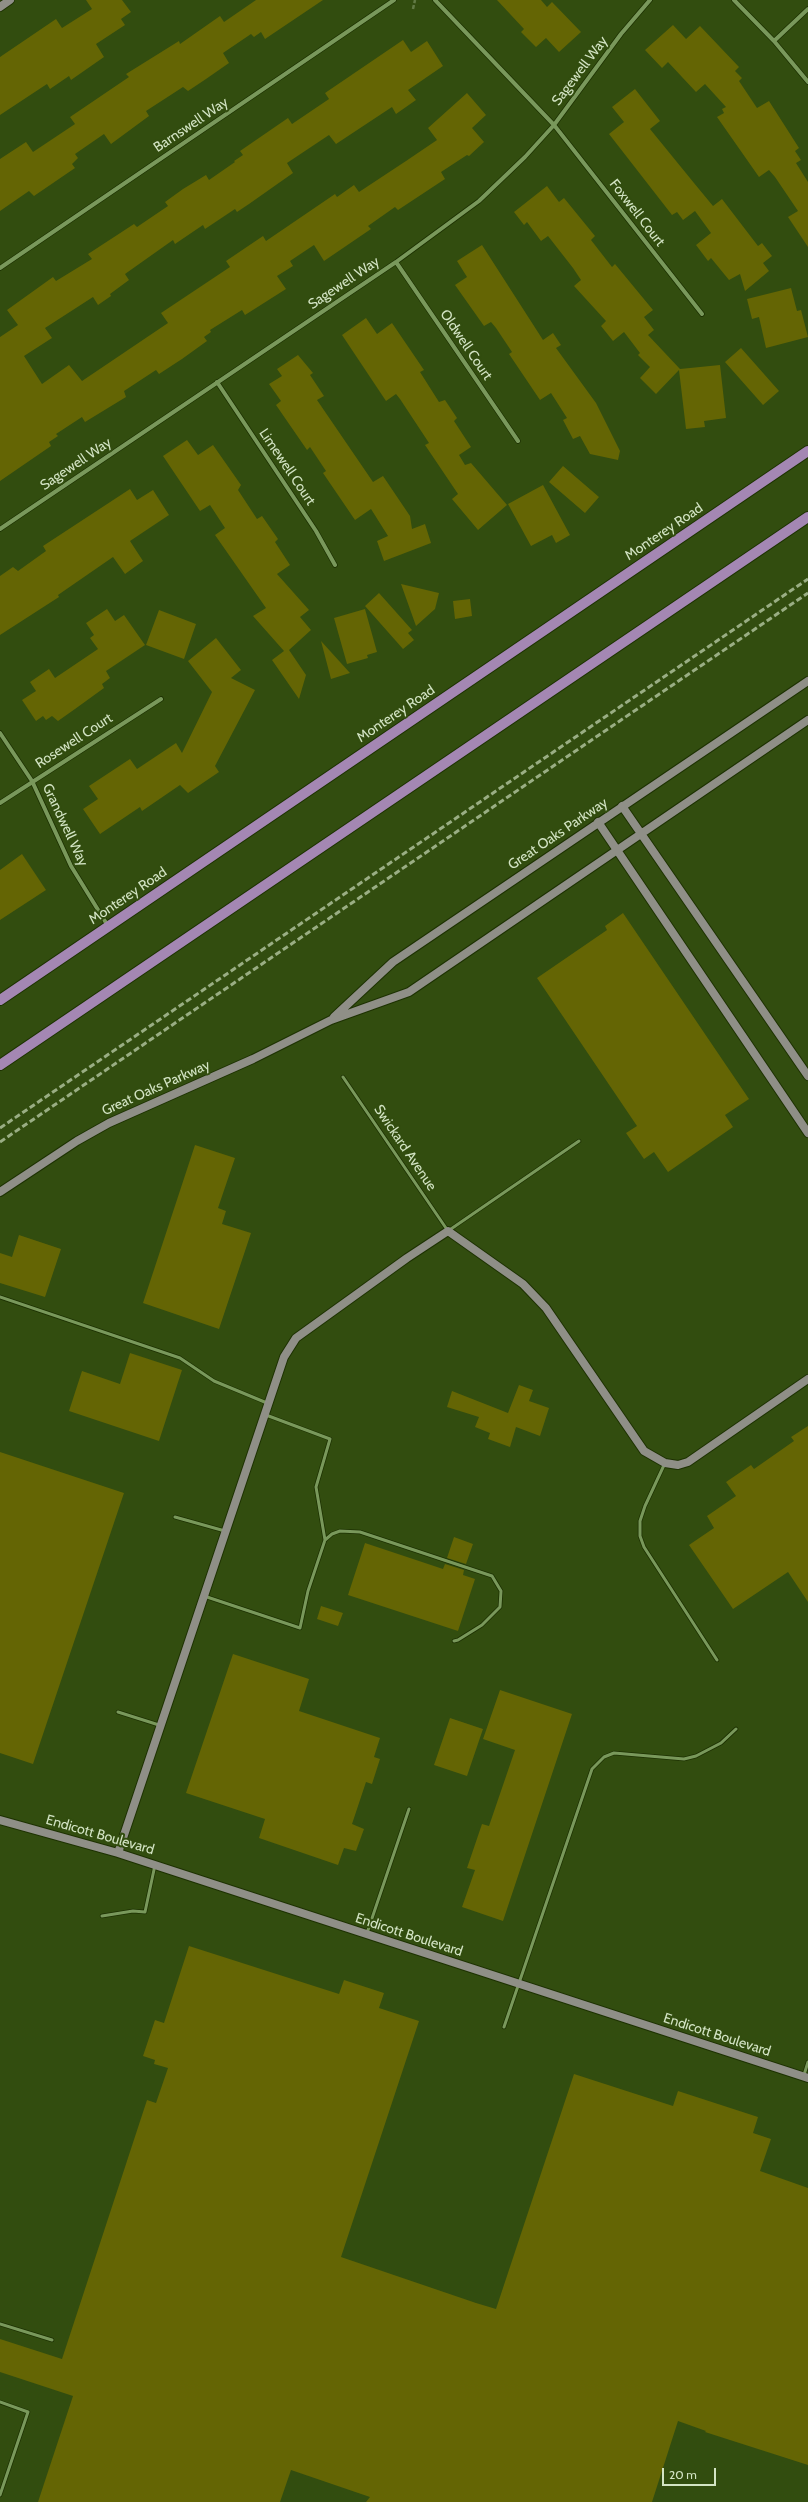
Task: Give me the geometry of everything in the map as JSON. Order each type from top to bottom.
[{"type":"main road","name":"Monterey Road","points":[[0,1000],[808,451]]},
{"type":"main road","points":[[0,1065],[808,517]]},
{"type":"street","points":[[0,7],[10,0]]},
{"type":"street","name":"Barnswell Way","points":[[0,268],[394,0]]},
{"type":"street","points":[[435,0],[554,125]]},
{"type":"street","name":"Sagewell Way","points":[[0,529],[396,262],[479,201],[525,158],[554,125],[621,34],[650,0]]},
{"type":"street","points":[[734,0],[774,41],[808,82]]},
{"type":"street","points":[[774,41],[808,9]]},
{"type":"street","name":"Foxwell Court","points":[[554,125],[702,314]]},
{"type":"street","name":"Oldwell Court","points":[[396,262],[518,441]]},
{"type":"street","name":"Limewell Court","points":[[217,382],[316,531],[335,565]]},
{"type":"street","name":"Great Oaks Parkway","points":[[330,1020],[393,962],[808,681]]},
{"type":"street","name":"Rosewell Court","points":[[0,802],[161,699]]},
{"type":"street","name":"Great Oaks Parkway","points":[[0,1192],[77,1141],[109,1123],[253,1059],[330,1020],[409,992],[808,720]]},
{"type":"street","name":"Grandwell Way","points":[[0,733],[32,781],[71,866],[108,927]]},
{"type":"street","points":[[622,806],[808,1076]]},
{"type":"street","points":[[598,822],[808,1133]]},
{"type":"street","points":[[118,1853],[284,1357],[296,1338],[448,1231],[523,1284],[546,1308],[644,1451],[665,1463],[678,1465],[688,1462],[808,1379]]},
{"type":"street","name":"Endicott Boulevard","points":[[0,1820],[118,1853],[806,2078]]},
{"type":"lane","name":"Swickard Avenue","points":[[343,1077],[448,1231]]},
{"type":"lane","points":[[448,1231],[579,1141]]},
{"type":"lane","points":[[0,1297],[180,1358],[214,1381],[268,1404]]},
{"type":"lane","points":[[204,1596],[300,1628],[308,1592],[325,1540],[316,1488],[330,1439],[265,1415]]},
{"type":"lane","points":[[665,1463],[640,1520],[640,1536],[644,1547],[717,1660]]},
{"type":"lane","points":[[175,1517],[226,1531]]},
{"type":"lane","points":[[325,1540],[332,1534],[340,1531],[360,1532],[492,1576],[501,1591],[500,1607],[482,1625],[454,1641]]},
{"type":"lane","points":[[118,1712],[161,1725]]},
{"type":"lane","points":[[504,2027],[588,1780],[598,1762],[614,1753],[684,1759],[696,1756],[721,1743],[736,1729]]},
{"type":"lane","points":[[367,1935],[409,1809]]},
{"type":"lane","points":[[102,1916],[133,1911],[145,1912],[155,1865]]},
{"type":"lane","points":[[806,2078],[808,2062]]},
{"type":"lane","points":[[0,2324],[52,2340]]},
{"type":"lane","points":[[0,2402],[28,2412],[0,2495]]},
{"type":"path","points":[[413,8],[415,0]]},
{"type":"building","points":[[86,0],[122,0],[131,12],[121,19],[125,25],[96,44],[104,57],[71,80],[69,76],[50,89],[47,84],[0,115],[0,57],[56,19],[62,28],[92,9]]},
{"type":"building","points":[[256,0],[323,0],[265,39],[261,32],[254,37],[251,34],[223,53],[229,63],[188,91],[183,87],[146,111],[149,116],[111,144],[104,134],[75,154],[78,158],[72,164],[75,168],[34,196],[29,191],[0,211],[0,159],[26,142],[33,152],[75,124],[70,117],[129,77],[126,74],[179,41],[180,44],[220,16],[224,22]]},
{"type":"building","points":[[497,0],[541,0],[547,7],[552,2],[581,32],[559,52],[546,38],[536,47],[521,32],[524,29]]},
{"type":"building","points":[[673,25],[686,39],[700,26],[739,67],[735,71],[742,78],[739,81],[757,108],[769,101],[799,148],[795,151],[801,160],[796,163],[808,182],[808,247],[788,217],[798,211],[775,177],[769,170],[759,177],[717,117],[724,113],[722,109],[726,107],[705,84],[696,92],[668,62],[662,68],[645,50]]},
{"type":"building","points":[[403,40],[411,52],[427,41],[443,66],[408,90],[416,100],[396,114],[392,107],[336,144],[329,135],[287,163],[293,173],[249,204],[237,212],[235,209],[205,229],[203,225],[175,244],[173,240],[125,274],[129,280],[98,305],[93,297],[45,328],[52,338],[24,356],[42,384],[69,365],[82,381],[168,323],[161,313],[230,267],[226,261],[263,236],[266,241],[335,194],[337,197],[354,185],[359,192],[437,140],[428,128],[467,93],[486,115],[472,128],[484,142],[469,156],[467,155],[441,172],[445,179],[398,210],[395,207],[368,226],[371,229],[324,261],[314,245],[290,261],[293,266],[277,276],[286,289],[245,315],[242,310],[210,330],[211,332],[204,337],[207,341],[182,359],[159,374],[156,370],[124,391],[126,397],[85,422],[82,417],[56,434],[58,436],[49,442],[51,446],[0,481],[0,337],[18,325],[7,310],[53,277],[56,281],[92,259],[88,254],[134,224],[137,227],[168,206],[165,202],[183,189],[206,175],[209,180],[243,155],[240,151],[288,118],[292,124],[329,99],[325,93]]},
{"type":"building","points":[[635,89],[660,121],[650,129],[694,183],[713,206],[722,199],[758,246],[762,243],[772,256],[763,263],[769,271],[745,291],[740,274],[729,280],[711,258],[708,261],[696,245],[711,233],[695,211],[683,220],[677,212],[672,215],[609,134],[624,122],[612,107]]},
{"type":"building","points":[[547,186],[559,202],[564,198],[595,236],[591,240],[612,267],[615,264],[653,310],[644,317],[654,330],[648,335],[680,369],[720,365],[726,418],[704,421],[705,427],[686,429],[679,370],[656,394],[640,378],[650,367],[638,355],[640,353],[624,332],[613,341],[601,326],[606,321],[574,286],[581,280],[573,268],[548,236],[541,241],[527,222],[524,225],[514,212]]},
{"type":"building","points":[[482,245],[543,340],[553,333],[561,345],[556,348],[596,403],[620,451],[618,460],[590,454],[580,436],[573,439],[563,420],[567,418],[551,393],[540,400],[509,354],[512,352],[496,328],[491,322],[484,326],[455,285],[467,277],[457,261]]},
{"type":"building","points":[[791,288],[797,311],[801,310],[808,337],[766,348],[759,317],[752,319],[747,299]]},
{"type":"building","points":[[366,318],[377,334],[392,323],[424,370],[420,372],[439,402],[445,400],[457,418],[454,421],[471,447],[459,455],[465,465],[471,463],[507,505],[478,530],[452,499],[458,494],[425,445],[429,443],[400,399],[396,394],[386,401],[342,335]]},
{"type":"building","points":[[741,348],[779,391],[763,405],[725,362]]},
{"type":"building","points":[[298,355],[313,373],[310,375],[324,396],[317,400],[373,482],[383,476],[410,516],[412,529],[425,524],[431,543],[384,561],[377,541],[388,536],[371,509],[355,520],[323,473],[326,471],[310,447],[307,450],[276,405],[281,401],[269,384],[282,376],[277,369]]},
{"type":"building","points":[[187,440],[198,455],[213,445],[241,485],[238,490],[257,519],[262,516],[278,539],[275,542],[290,565],[277,574],[309,610],[300,617],[311,630],[289,650],[306,675],[299,699],[272,660],[284,651],[253,616],[266,608],[215,535],[225,528],[210,505],[200,511],[163,456]]},
{"type":"building","points":[[563,466],[599,497],[585,513],[549,482]]},
{"type":"building","points":[[543,485],[570,535],[556,543],[552,535],[531,546],[508,504]]},
{"type":"building","points":[[130,489],[137,500],[153,490],[169,515],[130,541],[143,561],[125,574],[113,557],[58,595],[59,597],[0,635],[0,576],[13,567],[18,571],[46,551],[43,546]]},
{"type":"building","points":[[401,584],[439,593],[435,609],[416,626]]},
{"type":"building","points":[[379,593],[412,630],[408,633],[414,640],[403,649],[365,606]]},
{"type":"building","points":[[470,599],[472,616],[455,619],[453,601]]},
{"type":"building","points":[[107,609],[115,621],[124,615],[145,645],[106,671],[110,678],[102,684],[104,688],[58,721],[52,716],[46,720],[43,716],[36,721],[22,700],[36,691],[30,682],[49,669],[55,678],[98,649],[90,638],[94,635],[86,623]]},
{"type":"building","points":[[365,609],[377,652],[367,655],[368,658],[347,664],[334,618]]},
{"type":"building","points":[[159,610],[196,624],[184,659],[146,645]]},
{"type":"building","points":[[216,638],[241,670],[231,678],[255,690],[215,766],[219,772],[188,793],[180,785],[142,811],[140,807],[100,834],[83,809],[98,799],[89,786],[130,759],[137,769],[176,743],[182,753],[212,692],[188,661]]},
{"type":"building","points":[[321,641],[350,673],[331,679]]},
{"type":"building","points":[[22,854],[46,890],[0,920],[0,870]]},
{"type":"building","points":[[623,913],[749,1099],[725,1115],[733,1127],[668,1172],[654,1152],[644,1159],[626,1133],[637,1126],[537,978],[607,930],[605,926]]},
{"type":"building","points":[[195,1145],[235,1158],[218,1208],[226,1211],[222,1224],[251,1233],[219,1329],[143,1303]]},
{"type":"building","points":[[19,1235],[61,1249],[45,1297],[0,1283],[0,1253],[12,1257]]},
{"type":"building","points":[[130,1353],[182,1370],[159,1441],[69,1411],[82,1371],[120,1384]]},
{"type":"building","points":[[519,1385],[533,1390],[529,1401],[549,1408],[540,1436],[516,1427],[510,1447],[488,1439],[490,1433],[475,1427],[479,1417],[447,1407],[452,1391],[508,1413]]},
{"type":"building","points":[[808,1426],[808,1602],[788,1572],[733,1609],[689,1545],[714,1528],[707,1516],[736,1496],[726,1482],[751,1465],[754,1469],[794,1441],[791,1437]]},
{"type":"building","points":[[0,1452],[124,1493],[33,1764],[0,1753]]},
{"type":"building","points":[[454,1537],[473,1544],[466,1564],[447,1558]]},
{"type":"building","points":[[365,1543],[443,1569],[445,1564],[464,1570],[463,1575],[475,1579],[458,1631],[348,1595]]},
{"type":"building","points":[[321,1606],[343,1613],[338,1626],[317,1619]]},
{"type":"building","points":[[233,1654],[309,1679],[299,1711],[380,1738],[374,1757],[380,1759],[372,1784],[366,1782],[352,1824],[364,1829],[356,1851],[344,1848],[338,1865],[259,1838],[265,1819],[186,1793]]},
{"type":"building","points":[[500,1690],[572,1714],[503,1921],[462,1907],[475,1870],[467,1868],[482,1824],[489,1826],[515,1750],[483,1739]]},
{"type":"building","points":[[450,1718],[483,1729],[467,1776],[434,1765]]},
{"type":"building","points":[[189,1946],[339,1994],[344,1980],[384,1993],[379,2008],[419,2021],[341,2257],[476,2303],[496,2309],[574,2074],[673,2106],[678,2091],[758,2117],[753,2133],[771,2139],[760,2171],[808,2188],[808,2465],[705,2432],[706,2431],[678,2421],[652,2502],[366,2502],[370,2497],[291,2470],[280,2502],[38,2502],[73,2396],[0,2372],[0,2339],[62,2359],[147,2100],[156,2103],[168,2068],[154,2064],[155,2060],[143,2056],[155,2020],[164,2023]]},
{"type":"railway","points":[[0,1128],[808,579]]},
{"type":"railway","points":[[0,1142],[808,593]]}]
